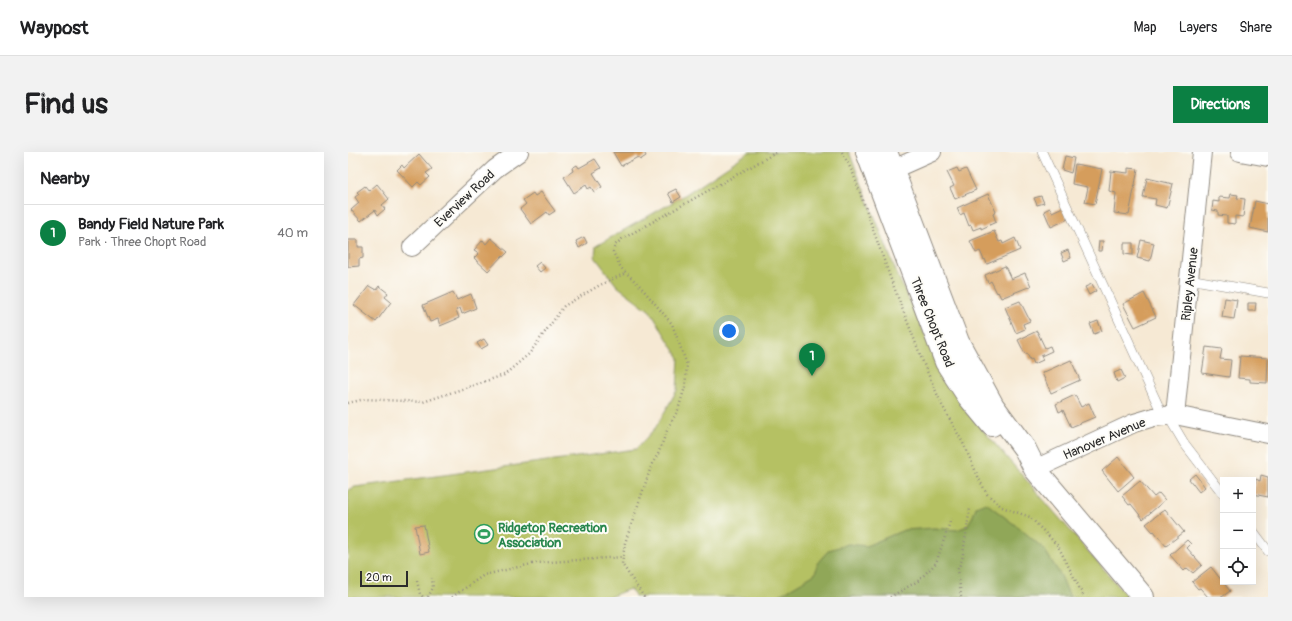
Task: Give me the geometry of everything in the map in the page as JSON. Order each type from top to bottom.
[{"type":"main road","name":"Three Chopt Road","points":[[867,152],[885,166],[946,362],[968,396],[1024,465],[1035,469],[1143,597]]},
{"type":"street","name":"Everview Road","points":[[412,247],[496,169],[519,152]]},
{"type":"street","points":[[885,166],[932,152]]},
{"type":"street","name":"Ripley Avenue","points":[[1169,416],[1189,280],[1202,152]]},
{"type":"street","points":[[1240,152],[1268,157]]},
{"type":"street","name":"Hanover Avenue","points":[[1035,469],[1134,423],[1154,417],[1169,416],[1268,434]]},
{"type":"lane","points":[[1042,152],[1169,416],[1184,443],[1220,490]]},
{"type":"lane","points":[[1189,280],[1268,293]]},
{"type":"lane","points":[[1256,535],[1268,551]]},
{"type":"path","points":[[644,597],[622,564],[625,543],[652,464],[658,454],[668,428],[678,410],[685,387],[687,365],[672,324],[640,286],[622,268],[613,252],[615,245],[622,239],[777,152]]},
{"type":"path","points":[[348,403],[365,398],[424,402],[504,375],[529,354],[564,306],[600,284],[626,273]]},
{"type":"path","points":[[961,597],[958,569],[962,560],[970,508]]},
{"type":"path","points":[[890,597],[918,581],[936,563],[951,519]]},
{"type":"path","points":[[452,597],[484,575],[536,563],[623,557]]},
{"type":"path","points":[[428,597],[433,588],[432,578]]},
{"type":"path","points":[[417,581],[420,594],[423,597]]},
{"type":"green space","points":[[749,152],[849,152],[898,276],[938,363],[969,414],[1128,597],[636,597],[630,589],[609,597],[348,597],[348,490],[355,487],[636,449],[656,427],[677,390],[679,358],[650,311],[617,286],[595,257],[596,246],[680,198]]},
{"type":"green space","points":[[986,503],[1044,549],[1061,576],[1070,597],[776,597],[815,574],[819,561],[829,550],[848,544],[866,546],[904,530],[934,528],[957,530],[967,526],[976,507]]},
{"type":"building","points":[[613,152],[644,152],[646,156],[640,160],[638,157],[621,166]]},
{"type":"building","points":[[419,154],[432,169],[426,173],[430,177],[421,185],[418,182],[413,187],[397,170],[402,165],[404,168]]},
{"type":"building","points":[[1065,156],[1074,158],[1071,173],[1062,170]]},
{"type":"building","points":[[595,159],[601,168],[593,173],[602,187],[594,192],[591,187],[588,189],[586,185],[574,193],[564,177],[573,171],[572,168],[577,165],[579,168]]},
{"type":"building","points":[[1075,164],[1102,169],[1095,204],[1085,202],[1088,187],[1072,184]]},
{"type":"building","points":[[957,168],[959,172],[966,169],[976,190],[955,199],[950,188],[954,186],[947,172]]},
{"type":"building","points":[[1128,168],[1138,169],[1129,215],[1114,213],[1116,193],[1109,191],[1111,171],[1128,173]]},
{"type":"building","points":[[1147,178],[1173,184],[1167,208],[1155,205],[1156,199],[1143,197]]},
{"type":"building","points":[[377,184],[389,199],[382,205],[385,209],[378,215],[375,210],[361,221],[351,210],[359,203],[355,197],[359,194],[357,192],[365,186],[369,191]]},
{"type":"building","points":[[676,189],[681,197],[673,202],[668,193]]},
{"type":"building","points":[[541,192],[555,211],[549,215],[547,212],[531,224],[520,209],[526,204],[523,200],[533,193],[535,196]]},
{"type":"building","points":[[988,194],[996,212],[993,214],[996,222],[981,229],[981,227],[973,230],[971,225],[969,226],[964,213],[960,215],[957,208]]},
{"type":"building","points":[[1231,194],[1238,195],[1237,198],[1245,199],[1243,217],[1235,216],[1235,224],[1227,223],[1227,216],[1218,215],[1218,211],[1212,210],[1213,201],[1219,202],[1219,197],[1230,198]]},
{"type":"building","points":[[1041,196],[1044,203],[1037,205],[1034,198]]},
{"type":"building","points":[[1255,201],[1268,204],[1268,232],[1250,228]]},
{"type":"building","points":[[1063,207],[1068,219],[1051,227],[1044,211],[1050,208],[1052,212]]},
{"type":"building","points":[[994,231],[999,242],[1002,241],[1003,244],[1015,238],[1020,250],[987,264],[980,251],[976,253],[970,241]]},
{"type":"building","points":[[584,237],[587,243],[579,248],[576,241]]},
{"type":"building","points":[[491,238],[508,252],[503,257],[502,256],[488,271],[474,258],[479,253],[474,250],[483,240],[486,244]]},
{"type":"building","points":[[348,240],[358,240],[358,247],[363,247],[363,258],[359,259],[359,266],[348,267]]},
{"type":"building","points":[[1141,240],[1154,243],[1150,261],[1137,258]]},
{"type":"building","points":[[1099,241],[1103,241],[1102,251],[1098,251]]},
{"type":"building","points":[[1124,243],[1133,243],[1133,255],[1124,254]]},
{"type":"building","points":[[1068,250],[1071,258],[1064,261],[1061,253]]},
{"type":"building","points":[[540,262],[545,268],[540,272],[535,266]]},
{"type":"building","points":[[1005,266],[1011,279],[1025,273],[1031,286],[1001,298],[991,281],[988,283],[985,275]]},
{"type":"building","points":[[1092,284],[1096,291],[1089,295],[1085,287]]},
{"type":"building","points":[[369,286],[376,290],[379,286],[388,293],[385,297],[391,302],[376,322],[354,305]]},
{"type":"building","points":[[453,292],[457,300],[471,294],[476,308],[462,314],[460,308],[456,310],[459,318],[440,326],[438,319],[430,322],[423,305]]},
{"type":"building","points":[[1144,293],[1156,317],[1135,327],[1123,304]]},
{"type":"building","points":[[1225,298],[1237,300],[1234,319],[1222,317]]},
{"type":"building","points":[[1020,301],[1030,321],[1023,324],[1025,329],[1016,333],[1005,307]]},
{"type":"building","points":[[1248,303],[1256,303],[1255,311],[1248,311]]},
{"type":"building","points":[[1098,321],[1102,331],[1094,334],[1090,324]]},
{"type":"building","points":[[1037,331],[1045,348],[1050,346],[1052,351],[1041,356],[1043,360],[1034,364],[1032,359],[1030,360],[1027,353],[1025,354],[1018,340]]},
{"type":"building","points":[[484,339],[488,345],[481,349],[477,343]]},
{"type":"building","points":[[1206,347],[1222,349],[1220,359],[1231,360],[1229,377],[1202,373]]},
{"type":"building","points":[[1240,356],[1268,358],[1267,383],[1250,382],[1250,379],[1238,378]]},
{"type":"building","points":[[1071,360],[1080,380],[1051,393],[1042,373]]},
{"type":"building","points":[[1121,370],[1125,378],[1117,382],[1114,373]]},
{"type":"building","points":[[1075,395],[1081,407],[1089,403],[1095,417],[1071,427],[1063,410],[1059,412],[1056,404]]},
{"type":"building","points":[[1118,457],[1134,477],[1118,491],[1102,471]]},
{"type":"building","points":[[1195,474],[1205,487],[1199,492],[1189,479]]},
{"type":"building","points":[[1261,475],[1268,477],[1268,497],[1256,495],[1256,479],[1260,481]]},
{"type":"building","points":[[1140,481],[1154,497],[1159,493],[1165,500],[1143,519],[1131,504],[1129,505],[1122,496]]},
{"type":"building","points":[[1165,509],[1184,532],[1166,546],[1154,531],[1153,532],[1146,524]]},
{"type":"building","points":[[424,525],[429,552],[420,554],[415,526]]},
{"type":"building","points":[[1187,540],[1191,544],[1187,548],[1202,565],[1193,573],[1187,568],[1184,571],[1170,555]]},
{"type":"building","points":[[1211,567],[1220,578],[1220,585],[1225,585],[1230,591],[1222,597],[1208,597],[1192,582]]},
{"type":"place","name":"Bandy Field Nature Park","points":[[812,376]]},
{"type":"place","name":"Ridgetop Recreation Association","points":[[484,534]]}]
